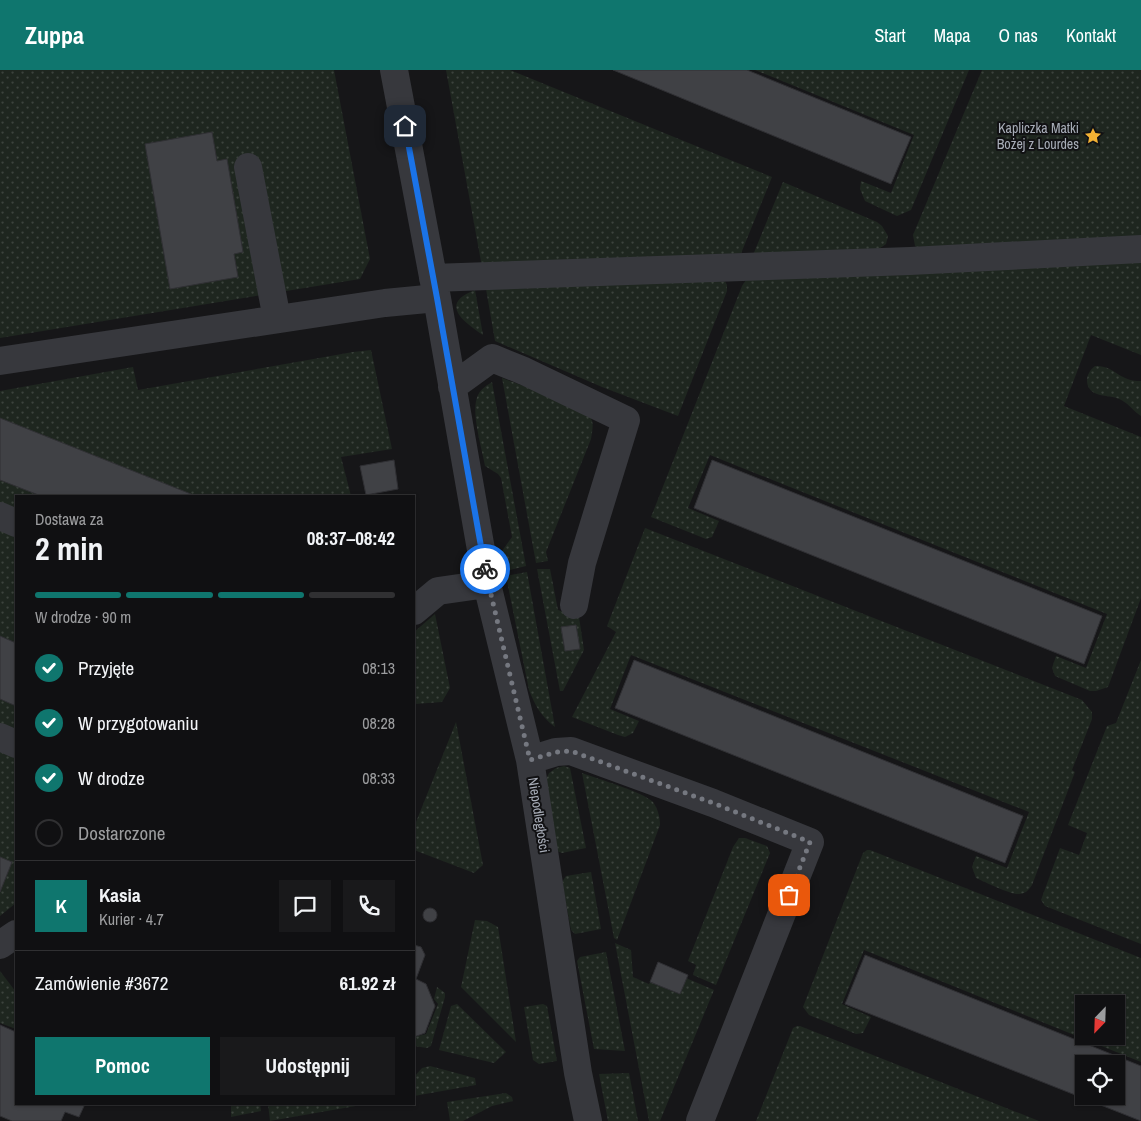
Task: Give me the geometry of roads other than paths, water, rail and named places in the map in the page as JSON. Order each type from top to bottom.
[{"type":"street","name":"Niepodległości","points":[[394,70],[435,288],[487,584],[530,760],[578,1073],[582,1120]]},
{"type":"street","points":[[248,167],[277,319]]},
{"type":"street","points":[[0,361],[385,303],[435,288],[1141,249]]},
{"type":"street","points":[[452,387],[492,358],[539,378],[626,420],[582,563],[574,605]]},
{"type":"street","points":[[0,516],[15,523]]},
{"type":"street","points":[[415,610],[438,591],[487,584]]},
{"type":"street","points":[[0,737],[15,744]]},
{"type":"street","points":[[530,760],[556,752],[571,751],[713,803],[810,842],[700,1121]]},
{"type":"street","points":[[0,945],[15,935]]},
{"type":"place","name":"Kapliczka Matki Bożej z Lourdes","points":[[1093,136]]}]
